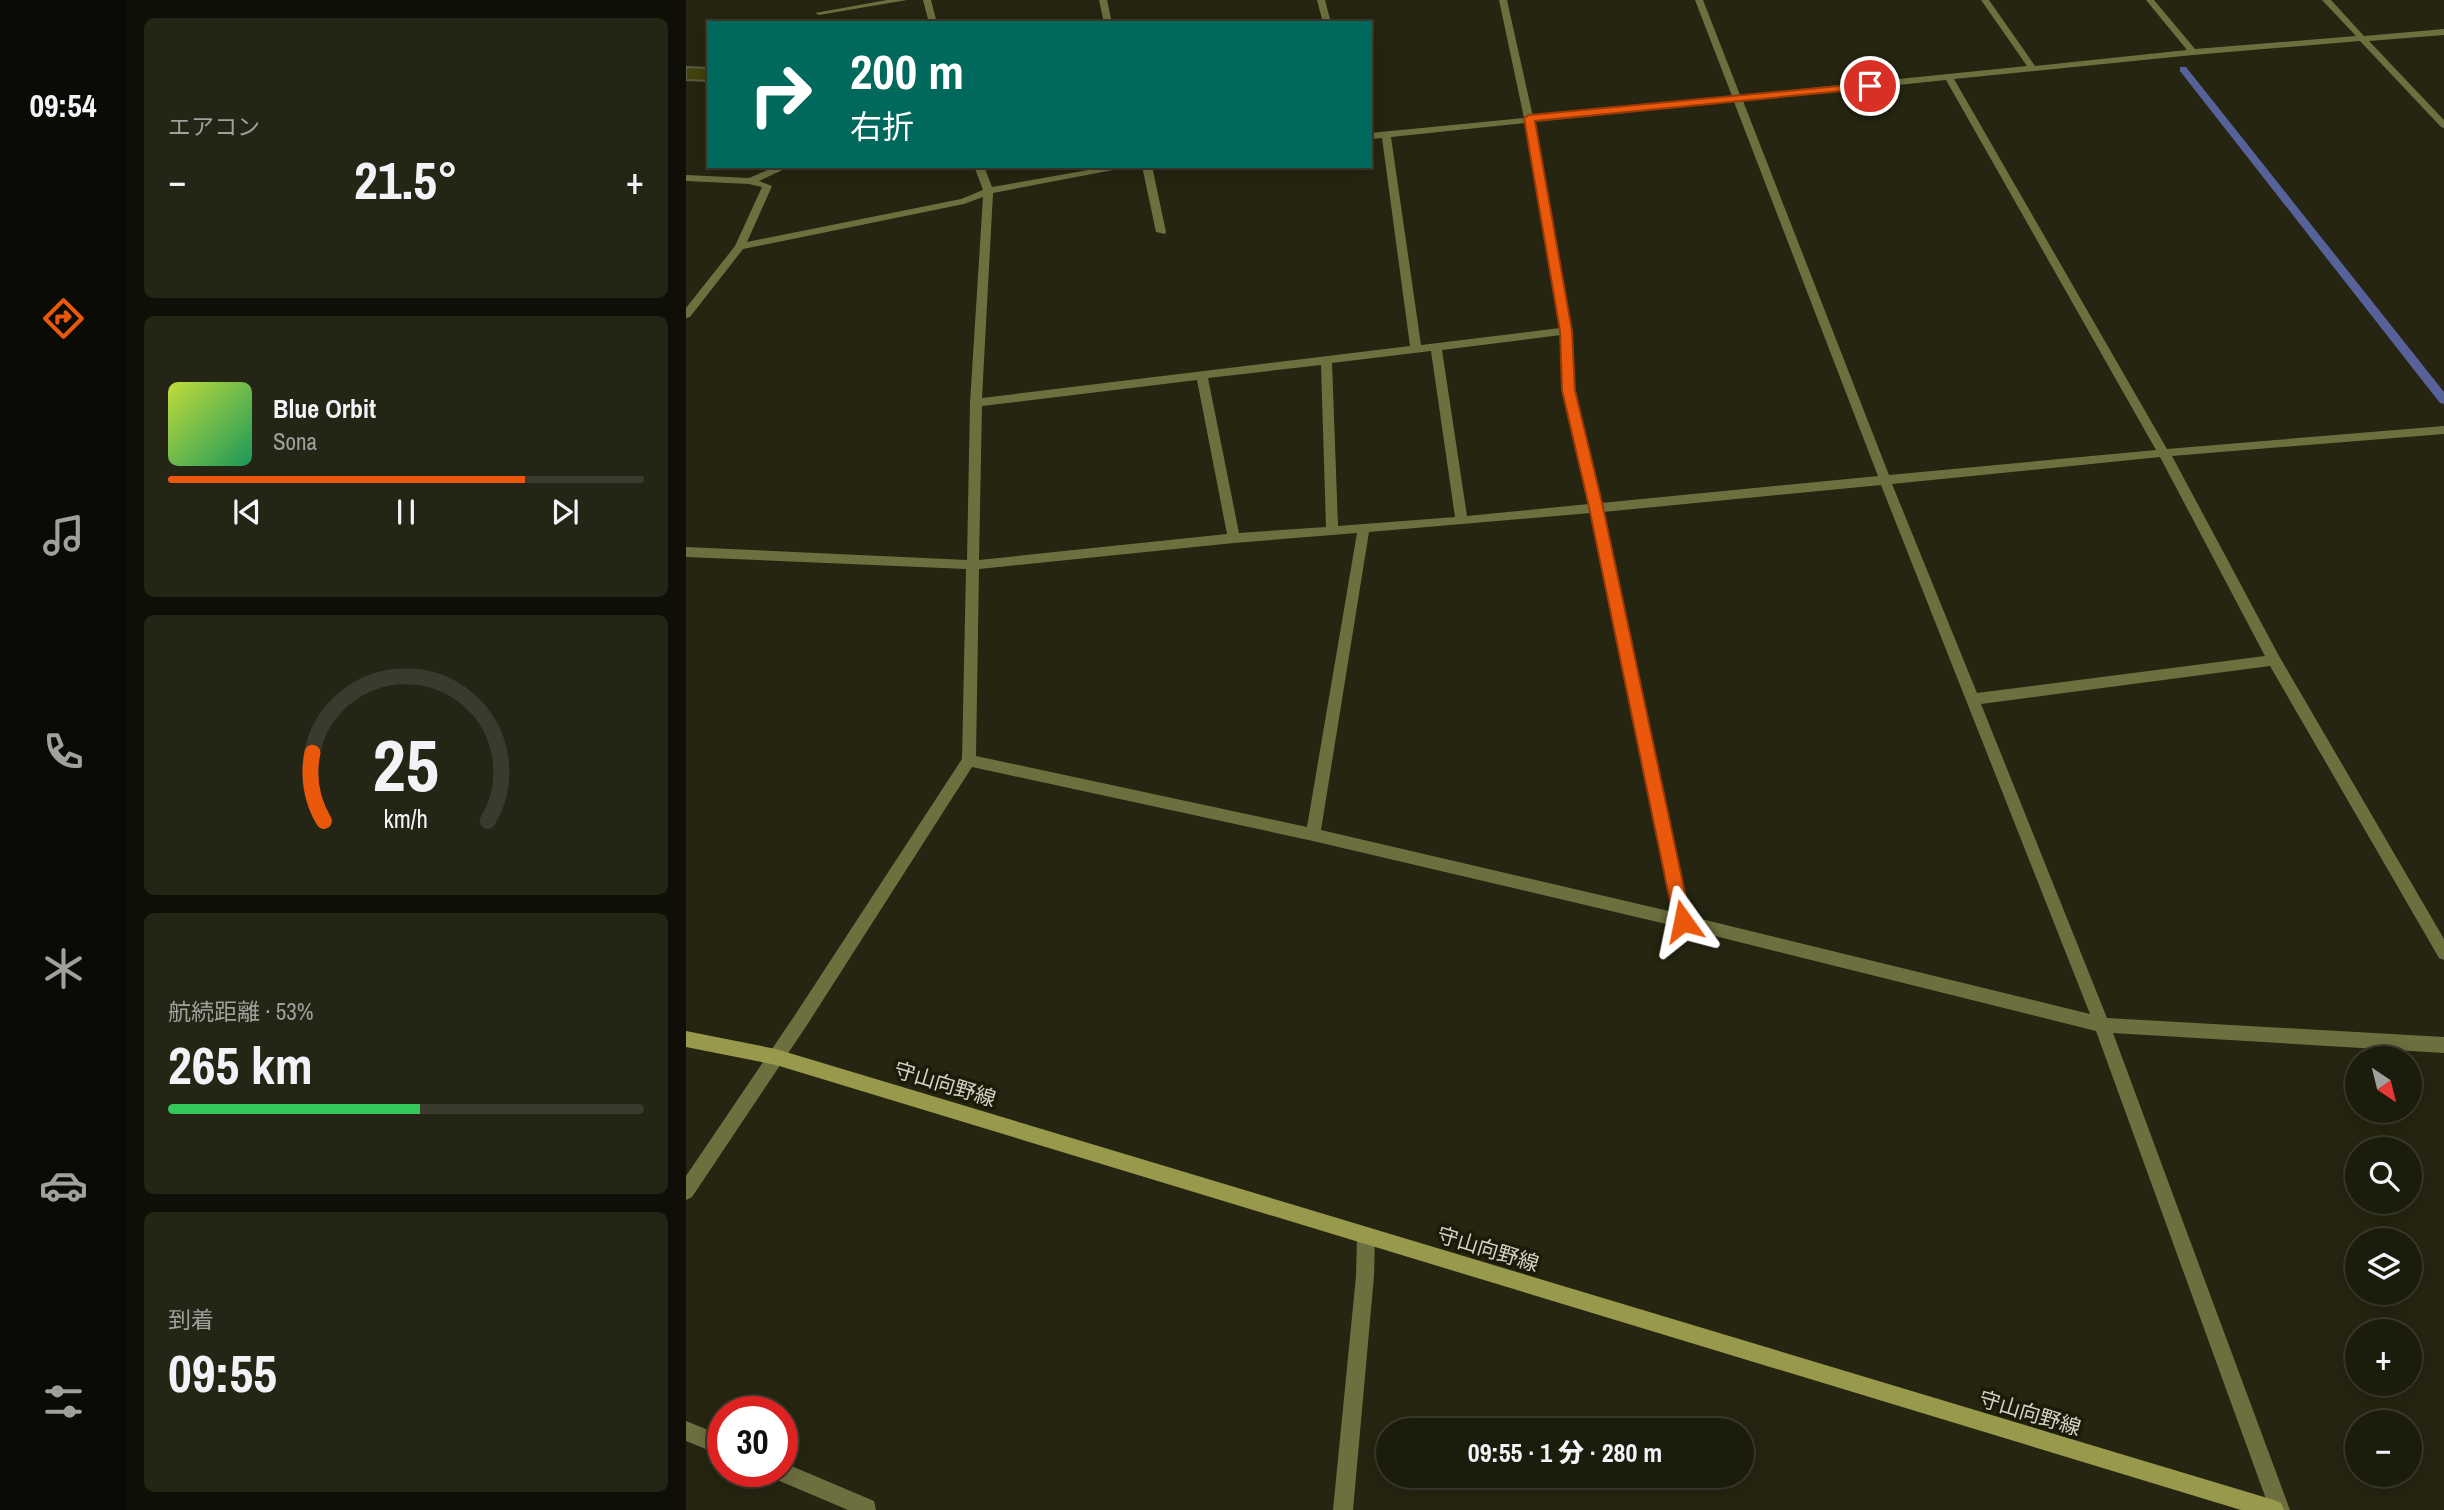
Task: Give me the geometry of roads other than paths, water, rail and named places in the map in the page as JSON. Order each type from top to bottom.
[{"type":"main road","name":"守山向野線","points":[[686,1039],[776,1057],[2274,1510]]},
{"type":"street","points":[[820,13],[903,0]]},
{"type":"street","points":[[927,0],[932,21]]},
{"type":"street","points":[[1102,0],[1107,21]]},
{"type":"street","points":[[1321,0],[1327,21]]},
{"type":"street","points":[[1503,0],[1529,118],[1566,331],[1568,390],[1596,507],[1683,921]]},
{"type":"street","points":[[1699,0],[1885,480],[2102,1025],[2280,1510]]},
{"type":"street","points":[[1985,0],[2033,69]]},
{"type":"street","points":[[2150,0],[2193,52]]},
{"type":"street","points":[[2326,0],[2444,125]]},
{"type":"street","points":[[1372,136],[2193,52],[2444,32]]},
{"type":"street","points":[[1949,78],[2164,453],[2274,660],[2444,953]]},
{"type":"street","points":[[1386,134],[1416,350]]},
{"type":"street","points":[[750,181],[781,168]]},
{"type":"street","points":[[686,1191],[969,760],[976,403],[988,191],[980,168]]},
{"type":"street","points":[[740,247],[964,201],[988,191],[1118,168]]},
{"type":"street","points":[[1147,168],[1161,232]]},
{"type":"street","points":[[686,178],[750,181],[767,186],[740,247],[686,316]]},
{"type":"street","points":[[976,403],[1566,331]]},
{"type":"street","points":[[1436,347],[1462,521]]},
{"type":"street","points":[[1326,361],[1332,531]]},
{"type":"street","points":[[1202,376],[1234,538]]},
{"type":"street","points":[[686,552],[972,565],[1234,538],[1462,521],[2164,453],[2444,430]]},
{"type":"street","points":[[1313,835],[1364,528]]},
{"type":"street","points":[[1973,699],[2274,660]]},
{"type":"street","points":[[969,760],[1313,835],[1683,921],[2102,1025],[2444,1045]]},
{"type":"street","points":[[1343,1510],[1365,1276],[1366,1236]]},
{"type":"street","points":[[686,1431],[707,1440]]},
{"type":"street","points":[[798,1479],[867,1507],[866,1510]]},
{"type":"waterway","points":[[2183,69],[2444,400]]}]
